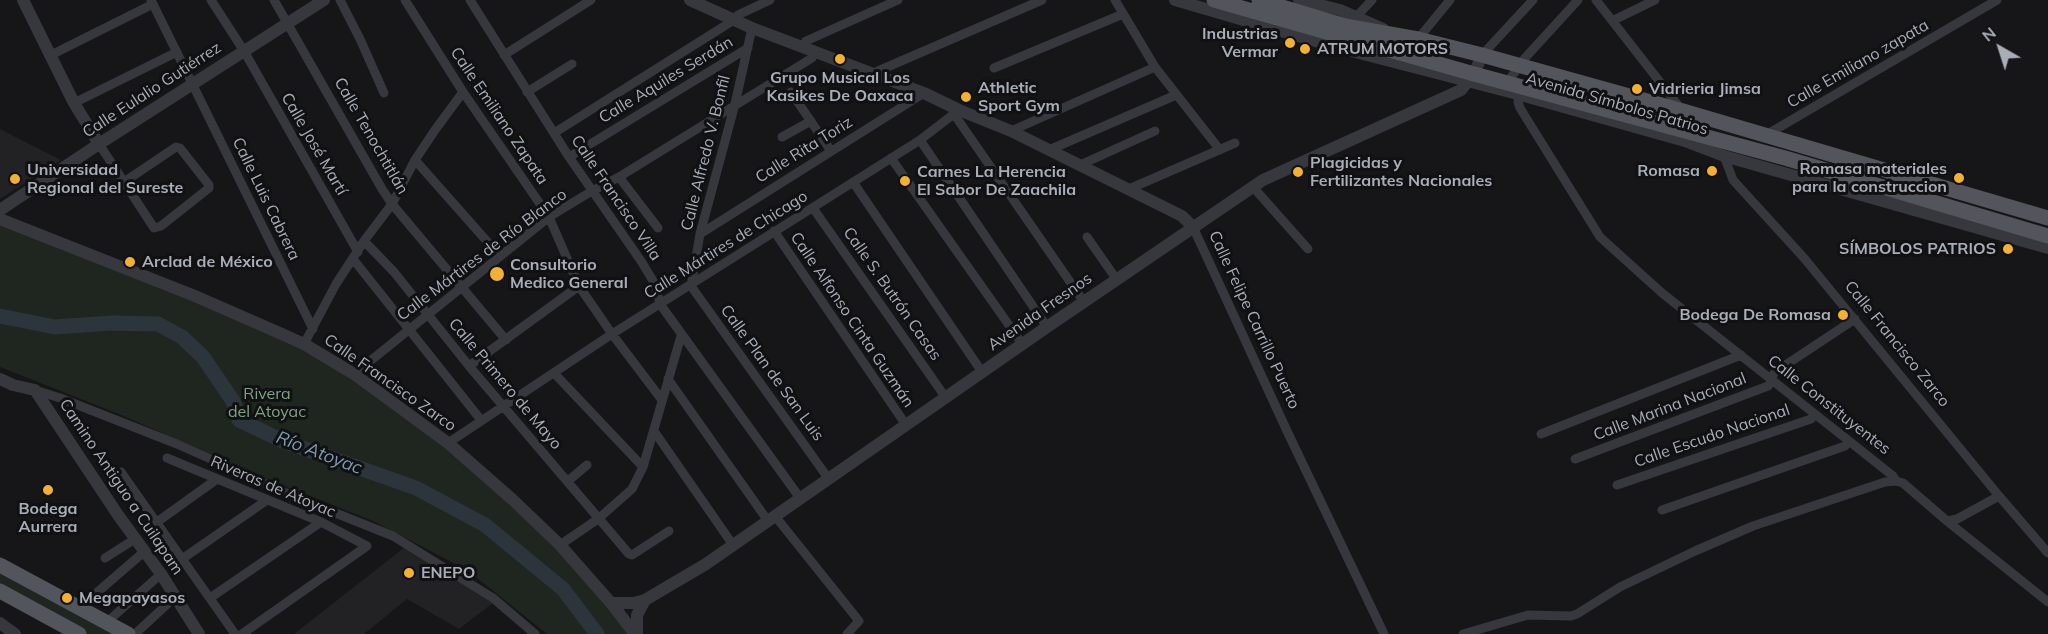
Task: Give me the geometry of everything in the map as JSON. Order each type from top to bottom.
[{"type":"main road","name":"Avenida Símbolos Patrios","points":[[1214,0],[1471,78],[1507,83],[1785,158],[2048,236]]},
{"type":"main road","name":"Avenida Símbolos Patrios","points":[[1259,0],[1345,26],[1418,39],[1482,55],[1683,111],[2048,218]]},
{"type":"main road","points":[[1320,32],[1336,47]]},
{"type":"main road","points":[[0,565],[128,634]]},
{"type":"main road","points":[[0,591],[79,634]]},
{"type":"street","name":"Calle José Martí","points":[[211,0],[244,51],[356,255],[408,329],[481,420]]},
{"type":"street","name":"Calle Tenochtitlán","points":[[274,0],[392,204],[506,340]]},
{"type":"street","name":"Calle Eulalio Gutiérrez","points":[[0,210],[324,0]]},
{"type":"street","points":[[340,0],[384,93]]},
{"type":"street","name":"Calle Emiliano Zapata","points":[[405,0],[463,92],[549,217],[579,286],[662,400]]},
{"type":"street","name":"Calle Francisco Villa","points":[[470,0],[569,157],[655,284],[660,304],[681,336],[800,498]]},
{"type":"street","points":[[504,55],[591,0]]},
{"type":"street","name":"Calle Felipe Carrillo Puerto","points":[[690,0],[752,28],[924,93],[957,112],[1011,131],[1182,216],[1193,227],[1321,504],[1384,634]]},
{"type":"street","points":[[554,133],[734,20],[738,15],[771,0]]},
{"type":"street","name":"Calle Mártires de Río Blanco","points":[[354,374],[549,217],[619,177],[812,58],[806,41],[898,0]]},
{"type":"street","points":[[876,75],[878,71],[1042,0]]},
{"type":"street","points":[[1115,0],[1155,67],[1220,150]]},
{"type":"street","name":"Avenida Símbolos Patrios","points":[[1175,0],[1336,47],[1471,78],[1685,141],[1724,156],[2048,248]]},
{"type":"street","name":"Avenida Símbolos Patrios","points":[[1299,0],[1340,10],[1401,37]]},
{"type":"street","points":[[1356,17],[1372,0]]},
{"type":"street","points":[[1418,39],[1450,0]]},
{"type":"street","points":[[1471,78],[1482,55],[1533,0]]},
{"type":"street","points":[[1507,83],[1519,66],[1578,0]]},
{"type":"street","points":[[1596,0],[1614,20],[1683,111]]},
{"type":"street","points":[[1614,20],[1655,0]]},
{"type":"street","name":"Calle Emiliano zapata","points":[[1765,136],[1997,0]]},
{"type":"street","points":[[28,2],[50,56],[74,103],[99,144],[154,228],[161,226],[209,188],[180,148],[176,147],[124,182]]},
{"type":"street","points":[[50,56],[152,2]]},
{"type":"street","name":"Calle Luis Cabrera","points":[[152,2],[313,328]]},
{"type":"street","points":[[994,68],[1123,14]]},
{"type":"street","name":"Calle Alfredo V. Bonfil","points":[[691,286],[700,234],[735,104],[752,28]]},
{"type":"street","name":"Calle Aquiles Serdán","points":[[569,157],[748,48]]},
{"type":"street","points":[[74,103],[177,52]]},
{"type":"street","points":[[527,92],[572,64]]},
{"type":"street","points":[[1011,131],[1155,67]]},
{"type":"street","name":"Avenida Fresnos","points":[[611,603],[634,603],[645,600],[706,564],[1263,180],[1453,94],[1461,90],[1471,78]]},
{"type":"street","points":[[304,344],[336,284],[392,204],[415,160],[463,92]]},
{"type":"street","points":[[791,92],[831,151]]},
{"type":"street","name":"Calle Rita Toriz","points":[[700,234],[924,93]]},
{"type":"street","name":"Calle Constituyentes","points":[[1520,94],[1518,102],[1520,108],[1600,237],[1662,293],[1850,441],[1893,476],[1896,481],[1903,483],[2048,602]]},
{"type":"street","points":[[1049,150],[1176,95]]},
{"type":"street","points":[[957,112],[1084,302]]},
{"type":"street","name":"Calle Mártires de Chicago","points":[[448,443],[612,334],[920,140],[957,112]]},
{"type":"street","points":[[782,137],[811,121]]},
{"type":"street","points":[[1080,165],[1155,131]]},
{"type":"street","points":[[920,140],[1047,327]]},
{"type":"street","points":[[1129,189],[1235,143]]},
{"type":"street","name":"Calle Francisco Zarco","points":[[1724,156],[1733,180],[1804,258],[2048,553]]},
{"type":"street","points":[[891,158],[1023,345]]},
{"type":"street","points":[[415,160],[500,256]]},
{"type":"street","points":[[619,177],[658,228]]},
{"type":"street","points":[[853,182],[982,372]]},
{"type":"street","points":[[1253,187],[1308,249]]},
{"type":"street","name":"Calle S. Butrón Casas","points":[[813,208],[946,398]]},
{"type":"street","name":"Calle Francisco Zarco","points":[[0,219],[195,296],[304,344],[354,374],[448,443],[513,500],[560,545],[636,634]]},
{"type":"street","name":"Calle Alfonso Cinta Guzmán","points":[[774,231],[906,425]]},
{"type":"street","points":[[1087,237],[1117,279]]},
{"type":"street","name":"Calle Primero de Mayo","points":[[364,241],[394,272],[502,406],[629,554],[632,555],[669,531]]},
{"type":"street","points":[[469,366],[579,286]]},
{"type":"street","name":"Calle Plan de San Luis","points":[[691,286],[828,478]]},
{"type":"street","name":"Calle Marina Nacional","points":[[1575,459],[1768,386],[1776,372],[1855,319]]},
{"type":"street","points":[[560,545],[598,519],[632,489],[643,467],[681,336]]},
{"type":"street","points":[[1541,434],[1741,355]]},
{"type":"street","points":[[554,373],[643,467]]},
{"type":"street","points":[[0,379],[60,398],[166,440],[293,496],[393,536],[493,598],[535,634]]},
{"type":"street","points":[[668,379],[772,519],[859,621],[847,634]]},
{"type":"street","name":"Camino Antiguo a Cuilapam","points":[[34,390],[161,574],[199,634]]},
{"type":"street","name":"Calle Escudo Nacional","points":[[1617,484],[1811,419],[1815,414]]},
{"type":"street","points":[[654,431],[734,545]]},
{"type":"street","points":[[1662,510],[1845,446],[1850,441]]},
{"type":"street","name":"Riveras de Atoyac","points":[[167,458],[321,522],[367,546],[242,634]]},
{"type":"street","points":[[568,481],[587,465]]},
{"type":"street","points":[[121,472],[235,634]]},
{"type":"street","points":[[157,522],[217,479]]},
{"type":"street","points":[[1463,634],[1528,615],[1571,616],[1577,614],[1620,587],[1753,526],[1876,485],[1896,481]]},
{"type":"street","points":[[1947,520],[1957,519],[1999,496]]},
{"type":"street","points":[[182,559],[267,500]]},
{"type":"street","points":[[210,598],[321,522]]},
{"type":"street","points":[[105,558],[135,539]]},
{"type":"street","points":[[79,608],[145,551]]},
{"type":"street","points":[[106,622],[161,574]]},
{"type":"street","points":[[135,634],[175,597]]},
{"type":"street","points":[[636,634],[637,615],[645,600]]},
{"type":"street","points":[[0,623],[15,634]]},
{"type":"shaded area","name":"Universidad Regional del Sureste","points":[[0,129],[61,160],[0,199]]},
{"type":"shaded area","name":"ENEPO","points":[[405,547],[493,603],[459,629],[407,599],[364,634],[294,634]]},
{"type":"green space","name":"Rivera del Atoyac","points":[[0,219],[304,344],[448,443],[611,603],[630,634],[547,634],[467,570],[373,521],[267,479],[119,414],[0,367]]},
{"type":"green space","points":[[0,570],[118,634],[86,634],[0,586]]},
{"type":"waterway","name":"Río Atoyac","points":[[0,316],[55,327],[112,323],[158,324],[182,337],[203,357],[233,401],[239,420],[283,441],[416,488],[485,525],[563,589],[597,634]]},
{"type":"place","name":"Industrias Vermar","points":[[1290,43]]},
{"type":"place","name":"ATRUM MOTORS","points":[[1305,49]]},
{"type":"place","name":"Grupo Musical Los Kasikes De Oaxaca","points":[[840,59]]},
{"type":"place","name":"Vidrieria Jimsa","points":[[1637,89]]},
{"type":"place","name":"Athletic Sport Gym","points":[[966,97]]},
{"type":"place","name":"Romasa","points":[[1712,171]]},
{"type":"place","name":"Plagicidas y Fertilizantes Nacionales","points":[[1298,172]]},
{"type":"place","name":"Romasa materiales para la construccion","points":[[1959,178]]},
{"type":"place","name":"Universidad Regional del Sureste","points":[[15,179]]},
{"type":"place","name":"Carnes La Herencia El Sabor De Zaachila","points":[[905,181]]},
{"type":"place","name":"SÍMBOLOS PATRIOS","points":[[2008,249]]},
{"type":"place","name":"Arclad de México","points":[[130,262]]},
{"type":"place","name":"Consultorio Medico General","points":[[497,274]]},
{"type":"place","name":"Bodega De Romasa","points":[[1843,315]]},
{"type":"place","name":"Bodega Aurrera","points":[[48,490]]},
{"type":"place","name":"ENEPO","points":[[409,573]]},
{"type":"place","name":"Megapayasos","points":[[67,598]]}]
